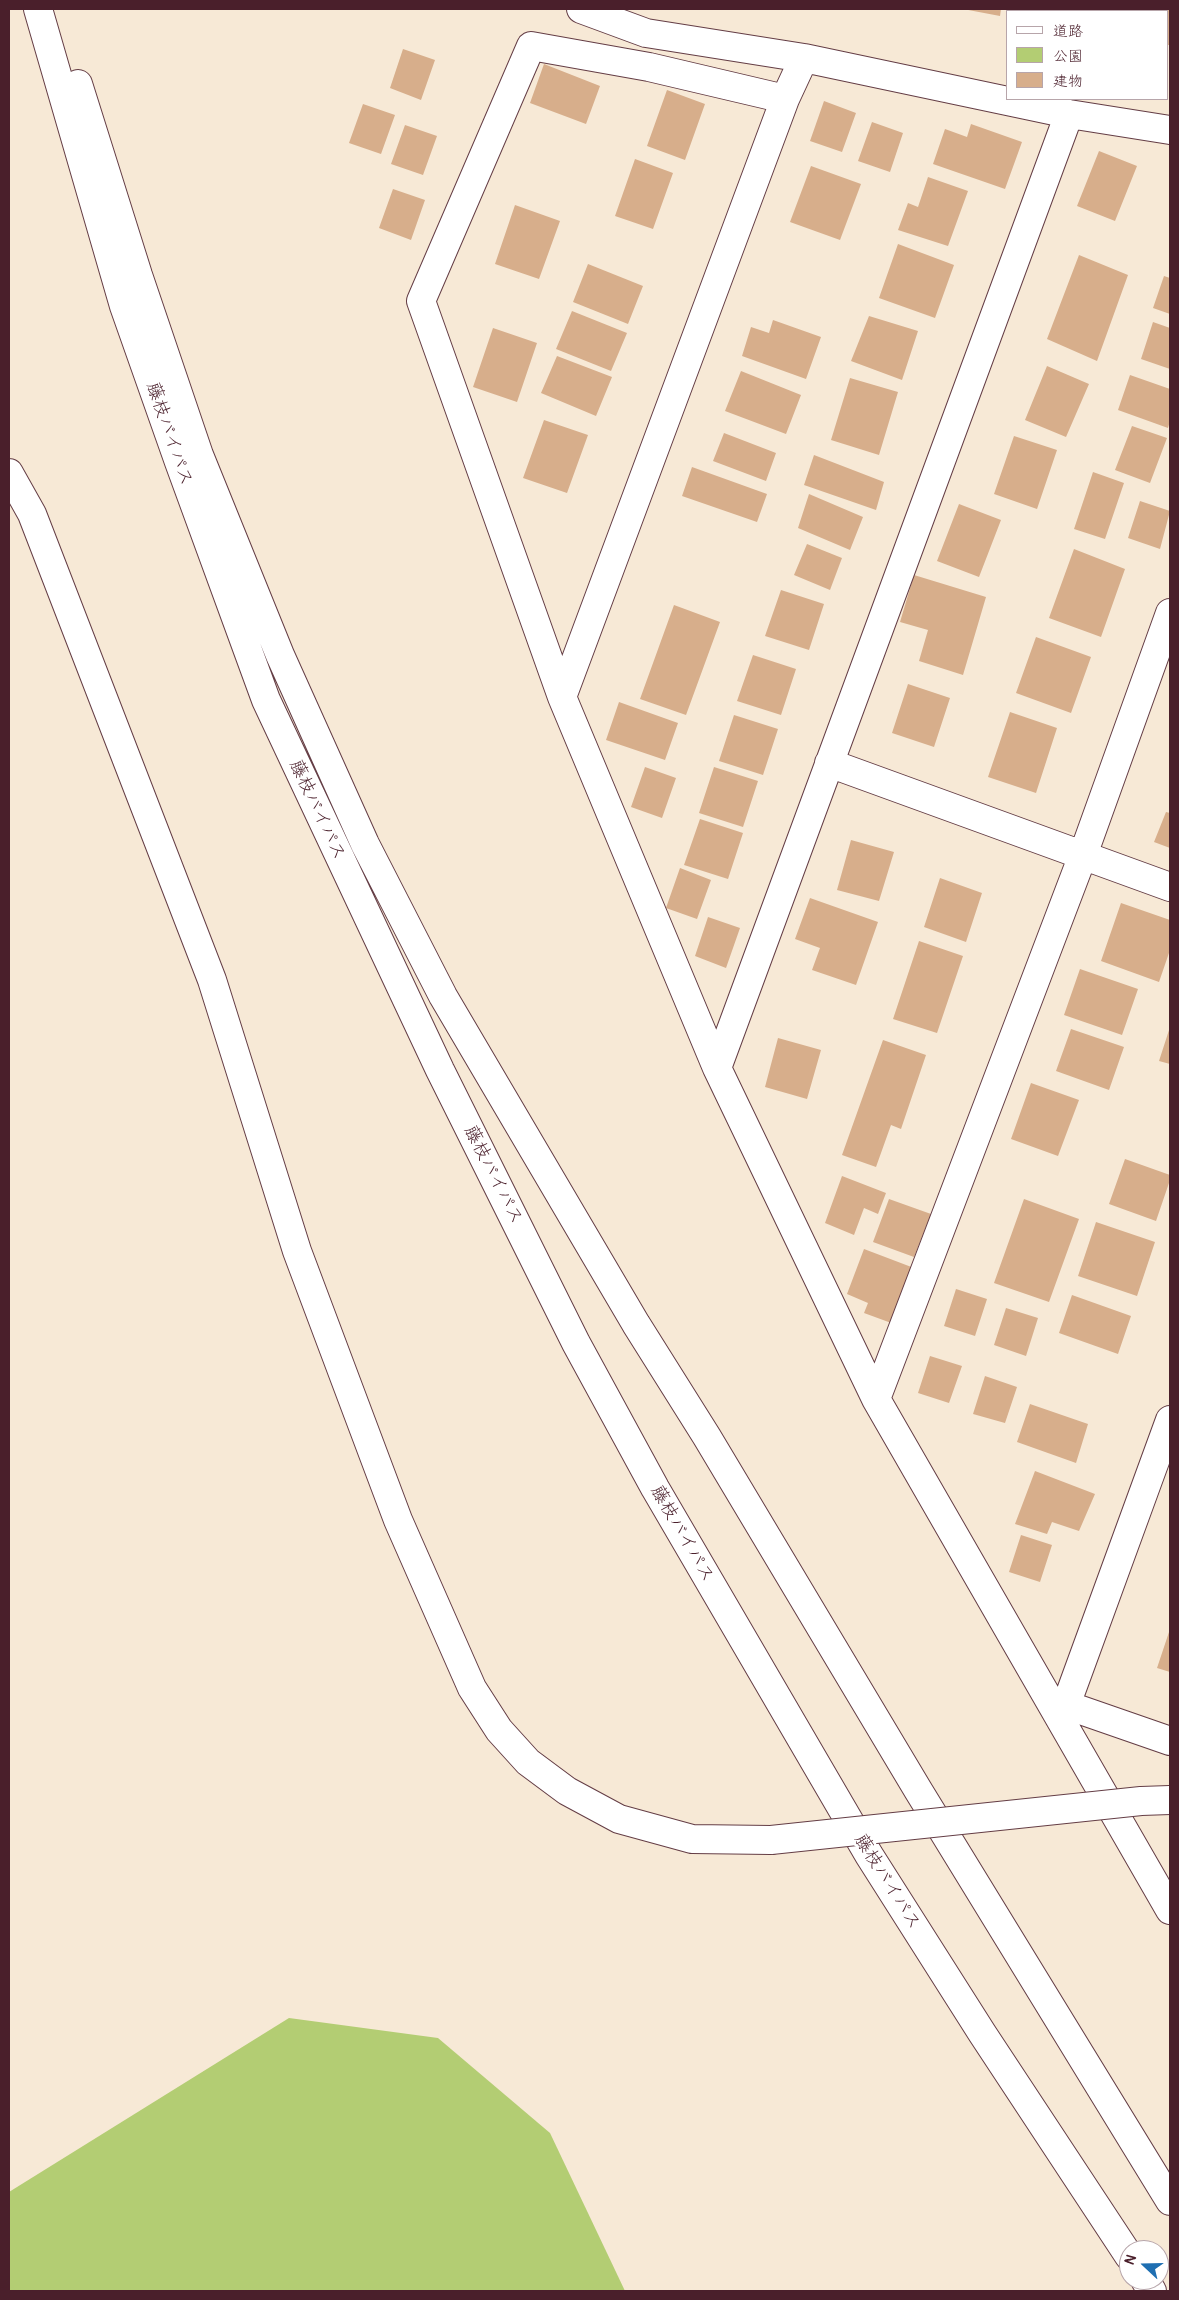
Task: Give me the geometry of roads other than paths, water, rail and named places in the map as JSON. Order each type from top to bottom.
[{"type":"main road","name":"藤枝バイパス","points":[[38,9],[124,306],[178,462],[266,700],[440,1070],[576,1343],[655,1488],[869,1855],[982,2033],[1119,2241]]},
{"type":"main road","name":"藤枝バイパス","points":[[54,9],[138,274],[199,455],[280,655],[369,852],[442,996],[636,1324],[707,1437],[918,1790],[1170,2201]]},
{"type":"main road","points":[[581,9],[646,33],[804,58],[1069,114],[1170,130]]},
{"type":"main road","points":[[785,99],[648,67],[531,46],[421,301],[562,697],[717,1068],[876,1399],[1057,1702],[1170,1910]]},
{"type":"main road","points":[[562,697],[785,99],[804,58]]},
{"type":"main road","points":[[717,1068],[1069,114]]},
{"type":"main road","points":[[9,473],[32,514],[212,980],[296,1251],[398,1520],[472,1688],[499,1730],[528,1762],[566,1791],[619,1819],[692,1838],[771,1840],[1141,1801],[1170,1800]]},
{"type":"main road","points":[[876,1399],[1083,855],[1170,613]]},
{"type":"main road","points":[[829,763],[1170,887]]},
{"type":"main road","points":[[1057,1702],[1170,1420]]},
{"type":"main road","points":[[1057,1702],[1170,1741]]}]
